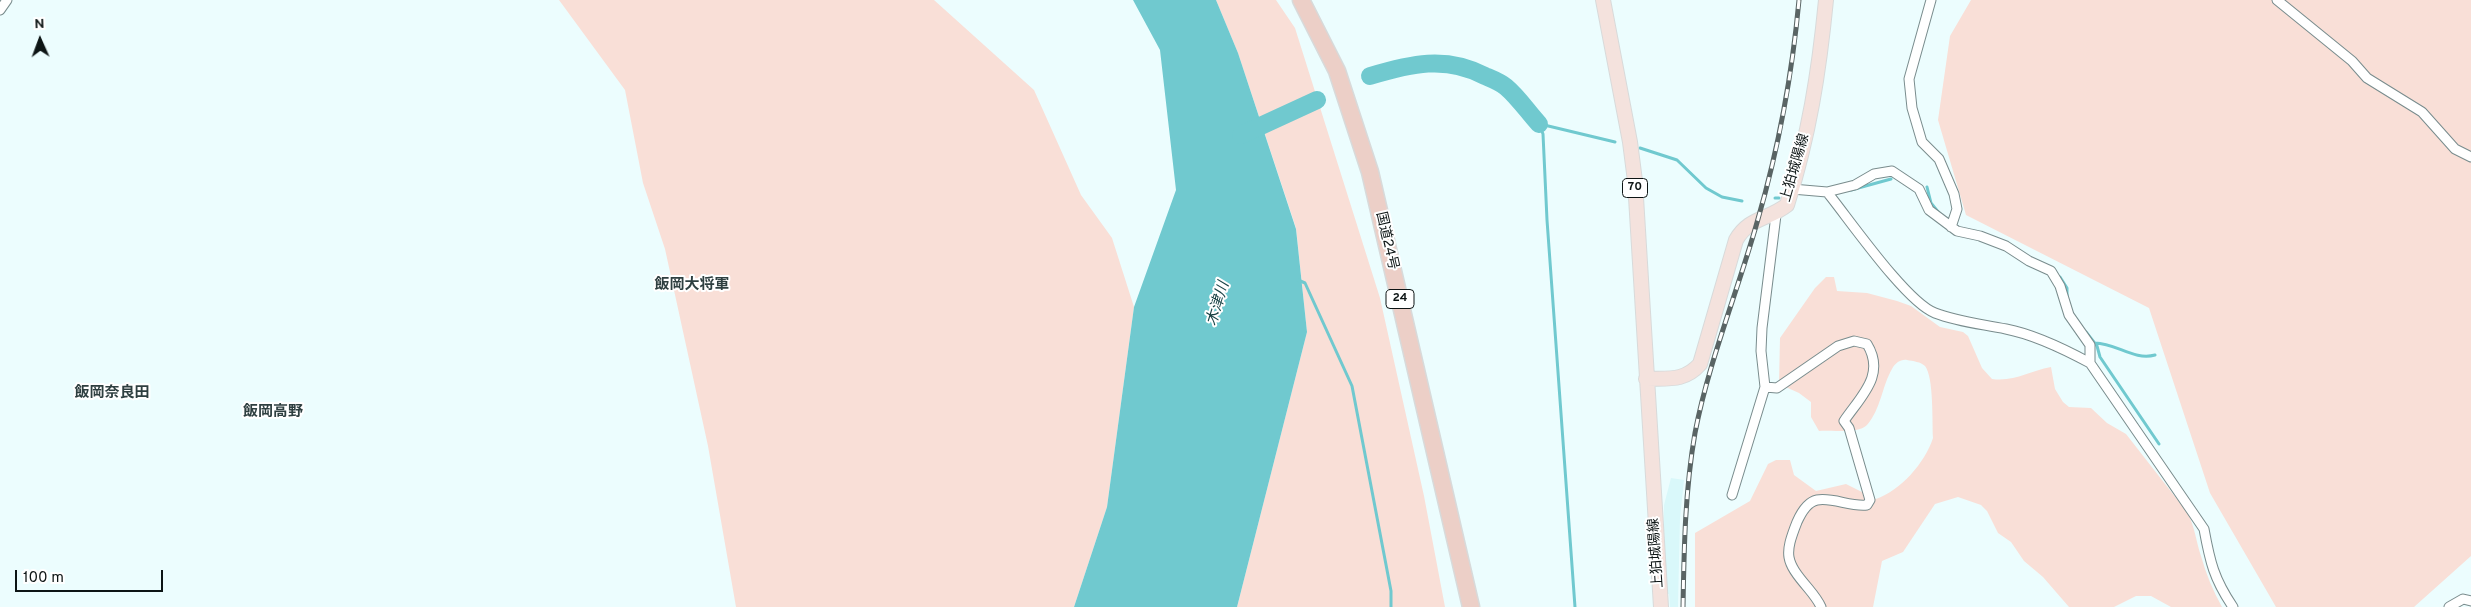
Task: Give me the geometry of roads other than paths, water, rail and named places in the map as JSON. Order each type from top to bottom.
[{"type":"highway","name":"国道24号","points":[[1301,0],[1337,71],[1370,172],[1470,607]]},
{"type":"main road","name":"上狛城陽線","points":[[1603,0],[1630,142],[1634,181],[1661,607]]},
{"type":"main road","name":"上狛城陽線","points":[[1646,378],[1679,378],[1691,374],[1700,364],[1736,240],[1747,224],[1776,214],[1787,205],[1818,75],[1826,0]]},
{"type":"street","points":[[0,10],[7,0]]},
{"type":"street","points":[[1931,0],[1909,79],[1912,108],[1922,142],[1939,160],[1954,194],[1957,209],[1952,227]]},
{"type":"street","points":[[2277,0],[2352,60],[2367,78],[2422,112],[2455,149],[2471,157]]},
{"type":"street","points":[[1792,190],[1827,192],[1855,185],[1874,174],[1892,171],[1919,190],[1929,210],[1957,231],[1980,236],[2006,246],[2029,262],[2051,271],[2060,286],[2069,315],[2090,346],[2090,363]]},
{"type":"street","points":[[1827,192],[1911,298],[1922,306],[1943,315],[2007,329],[2063,350],[2090,363],[2204,529],[2209,559],[2218,585],[2233,607]]},
{"type":"street","points":[[1732,495],[1765,387],[1761,351],[1762,328],[1776,214]]},
{"type":"street","points":[[1765,387],[1777,388],[1838,346],[1854,341],[1867,344],[1873,354],[1876,366],[1873,378],[1844,422],[1849,428],[1870,500],[1867,505],[1859,506],[1825,500],[1810,502],[1801,513],[1787,550],[1787,559],[1792,570],[1817,599],[1821,607]]},
{"type":"street","points":[[2448,607],[2463,599],[2471,601]]},
{"type":"water","name":"木津川","points":[[1133,0],[1216,0],[1238,53],[1296,229],[1307,332],[1237,607],[1074,607],[1107,507],[1134,307],[1176,190],[1160,50]]},
{"type":"waterway","points":[[1370,76],[1399,68],[1428,64],[1456,65],[1471,69],[1506,87],[1539,124]]},
{"type":"waterway","points":[[1241,135],[1317,100]]},
{"type":"waterway","points":[[1539,124],[1543,134],[1547,220],[1575,607]]},
{"type":"waterway","points":[[1540,124],[1615,142]]},
{"type":"waterway","points":[[1640,148],[1677,160],[1706,188],[1722,197],[1742,201]]},
{"type":"waterway","points":[[1851,190],[1891,179]]},
{"type":"waterway","points":[[1927,187],[1931,203],[1939,213]]},
{"type":"waterway","points":[[2060,277],[2067,288],[2067,296]]},
{"type":"waterway","points":[[1298,280],[1305,283],[1352,386],[1391,591],[1391,607]]},
{"type":"waterway","points":[[2086,332],[2097,346],[2100,357],[2159,444]]},
{"type":"waterway","points":[[2095,343],[2140,356],[2155,355]]},
{"type":"railway","points":[[1683,607],[1687,498],[1695,433],[1708,379],[1766,192],[1793,56],[1799,0]]},
{"type":"district","name":"飯岡大将軍","points":[[692,286]]},
{"type":"district","name":"飯岡奈良田","points":[[112,394]]},
{"type":"district","name":"飯岡高野","points":[[273,413]]}]
